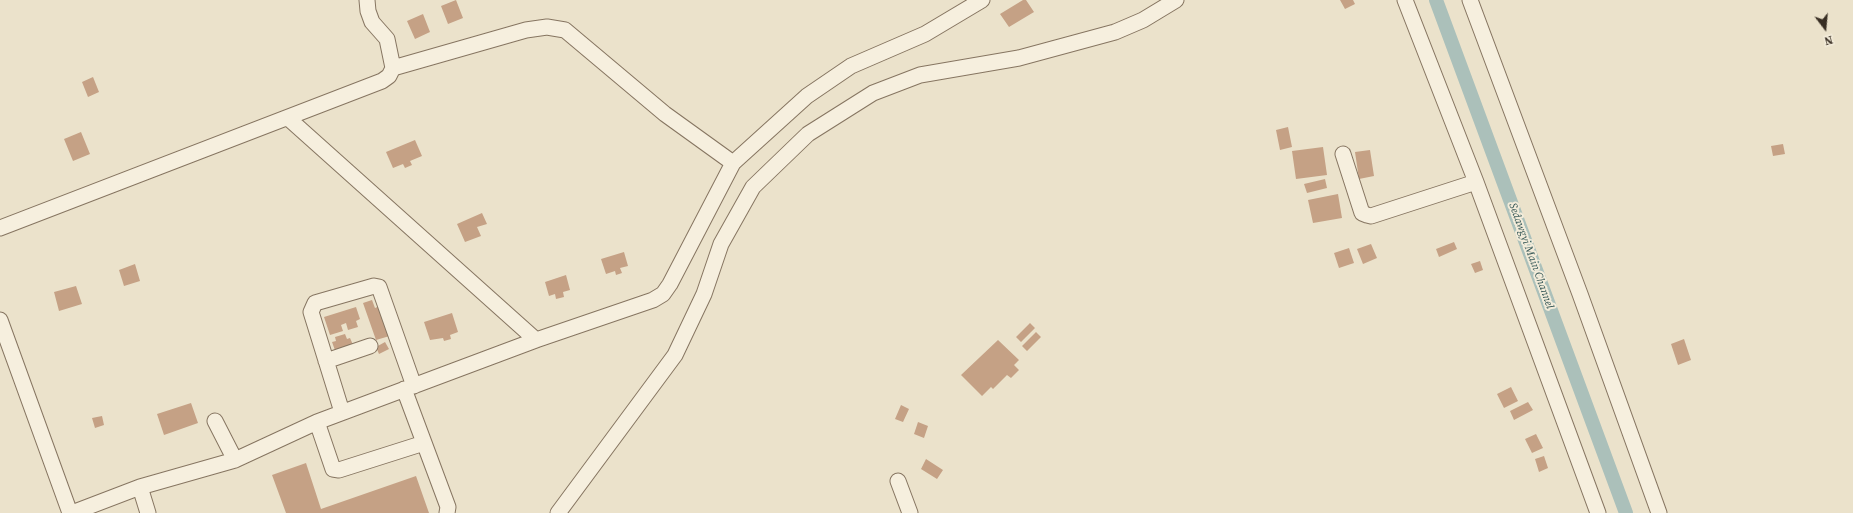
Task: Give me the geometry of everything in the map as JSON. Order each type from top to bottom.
[{"type":"street","points":[[0,228],[382,81],[389,76],[393,68],[387,39],[372,22],[368,11],[367,0]]},
{"type":"street","points":[[0,320],[71,513],[140,487],[235,460],[342,412],[536,340],[653,300],[663,294],[670,284],[733,163],[807,96],[851,66],[925,34],[982,0]]},
{"type":"street","points":[[562,512],[675,355],[704,294],[721,244],[753,188],[808,134],[873,93],[920,76],[1019,58],[1115,32],[1143,20],[1176,0]]},
{"type":"street","points":[[1405,0],[1476,182],[1598,513]]},
{"type":"street","points":[[1470,0],[1580,294],[1659,513]]},
{"type":"street","points":[[393,68],[526,30],[547,27],[565,30],[665,114],[733,163]]},
{"type":"street","points":[[288,118],[536,340]]},
{"type":"street","points":[[1343,154],[1362,213],[1366,215],[1372,216],[1476,182]]},
{"type":"street","points":[[342,412],[311,312],[312,306],[315,303],[374,286],[379,287],[424,443],[448,507],[447,513]]},
{"type":"street","points":[[326,361],[370,346]]},
{"type":"street","points":[[215,421],[235,460]]},
{"type":"street","points":[[317,422],[332,468],[339,470],[424,443]]},
{"type":"street","points":[[898,481],[910,513]]},
{"type":"street","points":[[140,487],[148,513]]},
{"type":"building","points":[[456,0],[463,18],[448,24],[441,6]]},
{"type":"building","points":[[1023,0],[1026,0],[1034,12],[1009,27],[1000,14]]},
{"type":"building","points":[[1340,0],[1353,0],[1355,4],[1345,9]]},
{"type":"building","points":[[423,14],[430,32],[415,39],[407,21]]},
{"type":"building","points":[[93,77],[99,92],[88,97],[82,82]]},
{"type":"building","points":[[1288,127],[1292,147],[1280,150],[1276,130]]},
{"type":"building","points":[[81,132],[90,154],[73,161],[64,139]]},
{"type":"building","points":[[415,140],[422,156],[410,161],[412,165],[405,168],[403,164],[393,168],[386,152]]},
{"type":"building","points":[[1783,144],[1785,154],[1773,156],[1771,146]]},
{"type":"building","points":[[1323,147],[1327,175],[1296,179],[1292,151]]},
{"type":"building","points":[[1370,150],[1374,176],[1359,179],[1355,152]]},
{"type":"building","points":[[1325,179],[1327,188],[1307,193],[1304,184]]},
{"type":"building","points":[[1338,194],[1342,218],[1313,223],[1308,200]]},
{"type":"building","points":[[482,213],[487,224],[477,227],[481,236],[465,242],[457,224]]},
{"type":"building","points":[[1454,242],[1457,249],[1439,257],[1436,249]]},
{"type":"building","points":[[1371,244],[1377,258],[1363,264],[1357,249]]},
{"type":"building","points":[[1349,248],[1354,263],[1339,268],[1334,253]]},
{"type":"building","points":[[624,252],[628,266],[620,268],[622,273],[616,275],[615,271],[606,274],[601,259]]},
{"type":"building","points":[[1480,261],[1483,270],[1475,273],[1471,264]]},
{"type":"building","points":[[135,264],[140,281],[124,286],[119,270]]},
{"type":"building","points":[[566,275],[570,290],[563,292],[564,297],[556,299],[555,294],[549,296],[545,282]]},
{"type":"building","points":[[76,286],[82,304],[59,311],[54,292]]},
{"type":"building","points":[[372,300],[375,308],[382,305],[393,335],[376,340],[363,303]]},
{"type":"building","points":[[356,307],[360,319],[356,321],[358,327],[348,330],[346,323],[341,325],[343,331],[330,335],[324,317]]},
{"type":"building","points":[[452,313],[458,332],[450,335],[451,339],[444,341],[443,338],[430,340],[424,322]]},
{"type":"building","points":[[1030,323],[1035,328],[1021,342],[1016,337]]},
{"type":"building","points":[[1036,332],[1041,337],[1027,351],[1022,346]]},
{"type":"building","points":[[345,334],[347,339],[350,338],[354,347],[336,353],[332,342],[336,341],[335,337]]},
{"type":"building","points":[[1684,339],[1691,360],[1678,365],[1671,344]]},
{"type":"building","points":[[998,340],[1019,360],[1014,365],[1019,370],[1011,378],[1007,375],[993,389],[991,387],[982,396],[961,375]]},
{"type":"building","points":[[385,342],[389,349],[379,354],[376,347]]},
{"type":"building","points":[[1511,387],[1518,401],[1504,408],[1497,394]]},
{"type":"building","points":[[1528,402],[1533,410],[1514,420],[1510,411]]},
{"type":"building","points":[[191,403],[198,423],[164,435],[157,414]]},
{"type":"building","points":[[901,405],[909,409],[903,422],[895,419]]},
{"type":"building","points":[[102,416],[104,425],[95,428],[92,418]]},
{"type":"building","points":[[918,422],[928,426],[924,438],[914,434]]},
{"type":"building","points":[[1536,434],[1543,448],[1532,453],[1525,439]]},
{"type":"building","points":[[1544,456],[1548,468],[1539,472],[1535,459]]},
{"type":"building","points":[[926,459],[943,470],[937,479],[921,469]]},
{"type":"building","points":[[306,463],[321,509],[416,476],[429,513],[286,513],[272,475]]},
{"type":"waterway","name":"Sedawgyi Main Channel","points":[[1436,0],[1626,513]]}]
